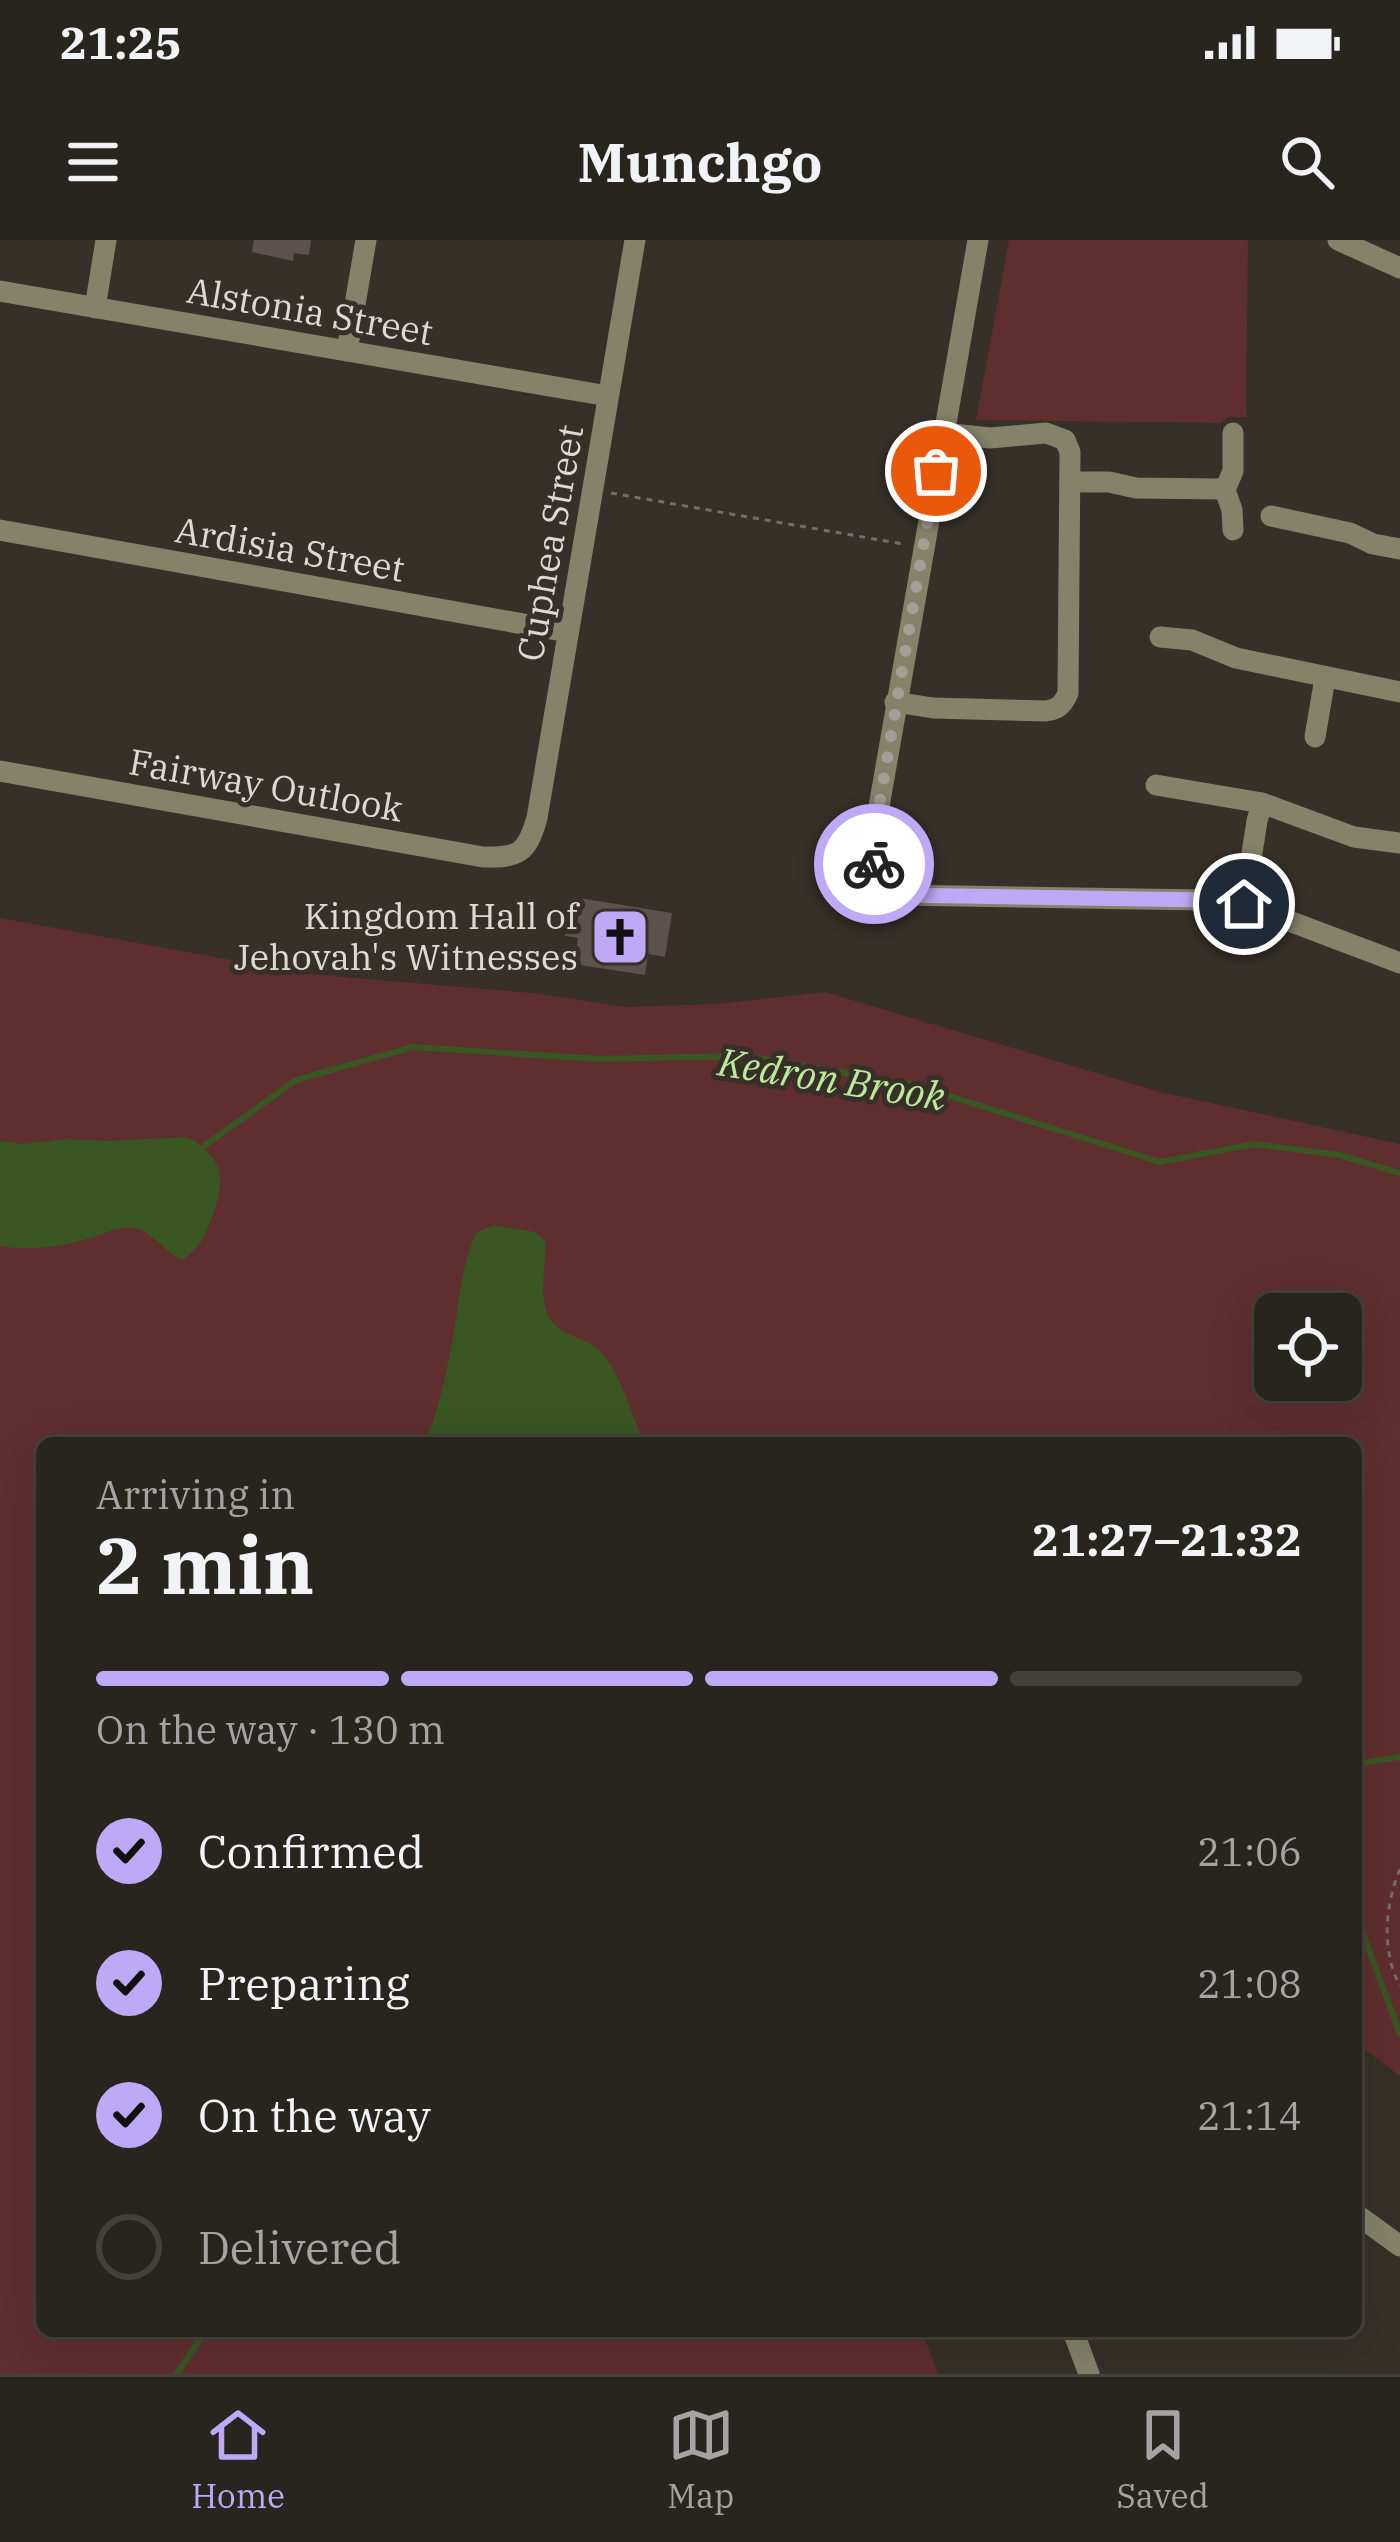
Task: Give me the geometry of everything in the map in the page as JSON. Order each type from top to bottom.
[{"type":"street","points":[[95,308],[106,240]]},
{"type":"street","points":[[347,351],[366,240]]},
{"type":"street","name":"Cuphea Street","points":[[519,853],[530,841],[537,818],[635,240]]},
{"type":"street","points":[[978,240],[873,842],[872,859],[885,886],[902,895],[1244,904],[1400,963]]},
{"type":"street","points":[[1338,240],[1400,268]]},
{"type":"street","name":"Alstonia Street","points":[[0,291],[608,396]]},
{"type":"street","points":[[895,702],[1046,712],[1064,703],[1068,693],[1070,452],[1065,440],[1046,433],[990,438],[943,433]]},
{"type":"street","points":[[1224,487],[1233,471],[1233,433]]},
{"type":"street","points":[[1070,482],[1136,488],[1224,487]]},
{"type":"street","points":[[1224,487],[1233,530]]},
{"type":"street","points":[[1271,516],[1400,549]]},
{"type":"street","name":"Ardisia Street","points":[[0,530],[568,632]]},
{"type":"street","points":[[1160,637],[1192,640],[1237,658],[1400,692]]},
{"type":"street","points":[[1315,736],[1324,678]]},
{"type":"street","name":"Fairway Outlook","points":[[0,771],[483,857],[519,853]]},
{"type":"street","points":[[1156,785],[1262,803],[1354,837],[1400,843]]},
{"type":"street","points":[[1244,904],[1262,803]]},
{"type":"street","points":[[1362,2218],[1400,2246]]},
{"type":"street","points":[[1075,2337],[1089,2374]]},
{"type":"path","points":[[607,492],[923,548]]},
{"type":"path","points":[[1400,1869],[1391,1896],[1388,1942],[1400,1985]]},
{"type":"shaded area","points":[[1009,240],[1248,240],[1246,417],[1229,417],[1221,423],[976,420]]},
{"type":"shaded area","points":[[0,918],[309,974],[532,993],[627,1007],[717,1004],[825,992],[1160,1092],[1400,1144],[1400,2076],[1362,2048],[1362,1437],[36,1437],[36,2337],[924,2337],[938,2374],[0,2374]]},
{"type":"shaded area","points":[[187,1137],[214,1160],[220,1187],[203,1239],[182,1260],[134,1228],[55,1246],[0,1246],[0,1141]]},
{"type":"shaded area","points":[[493,1225],[535,1232],[545,1241],[543,1288],[548,1315],[559,1328],[594,1346],[608,1361],[642,1437],[427,1437],[447,1370],[462,1278],[476,1233]]},
{"type":"building","points":[[254,240],[311,240],[309,255],[294,253],[293,261],[252,252]]},
{"type":"building","name":"Kingdom Hall of Jehovah's Witnesses","points":[[573,897],[672,913],[665,957],[648,954],[645,975],[574,964],[578,938],[565,936],[567,927],[561,926],[565,904],[571,906]]},
{"type":"waterway","name":"Kedron Brook","points":[[204,1146],[296,1080],[413,1047],[599,1059],[745,1056],[911,1084],[1160,1162],[1254,1144],[1339,1155],[1400,1173]]},
{"type":"waterway","name":"Kedron Brook","points":[[1362,1763],[1400,1757]]},
{"type":"waterway","points":[[1362,1931],[1400,2034]]},
{"type":"waterway","name":"Kedron Brook","points":[[177,2374],[201,2337]]},
{"type":"way so far","points":[[874,864],[873,842],[895,702],[936,471]]},
{"type":"place","name":"Kingdom Hall of Jehovah's Witnesses","points":[[620,937]]},
{"type":"route","points":[[874,864],[885,886],[902,895],[1244,904]]}]
